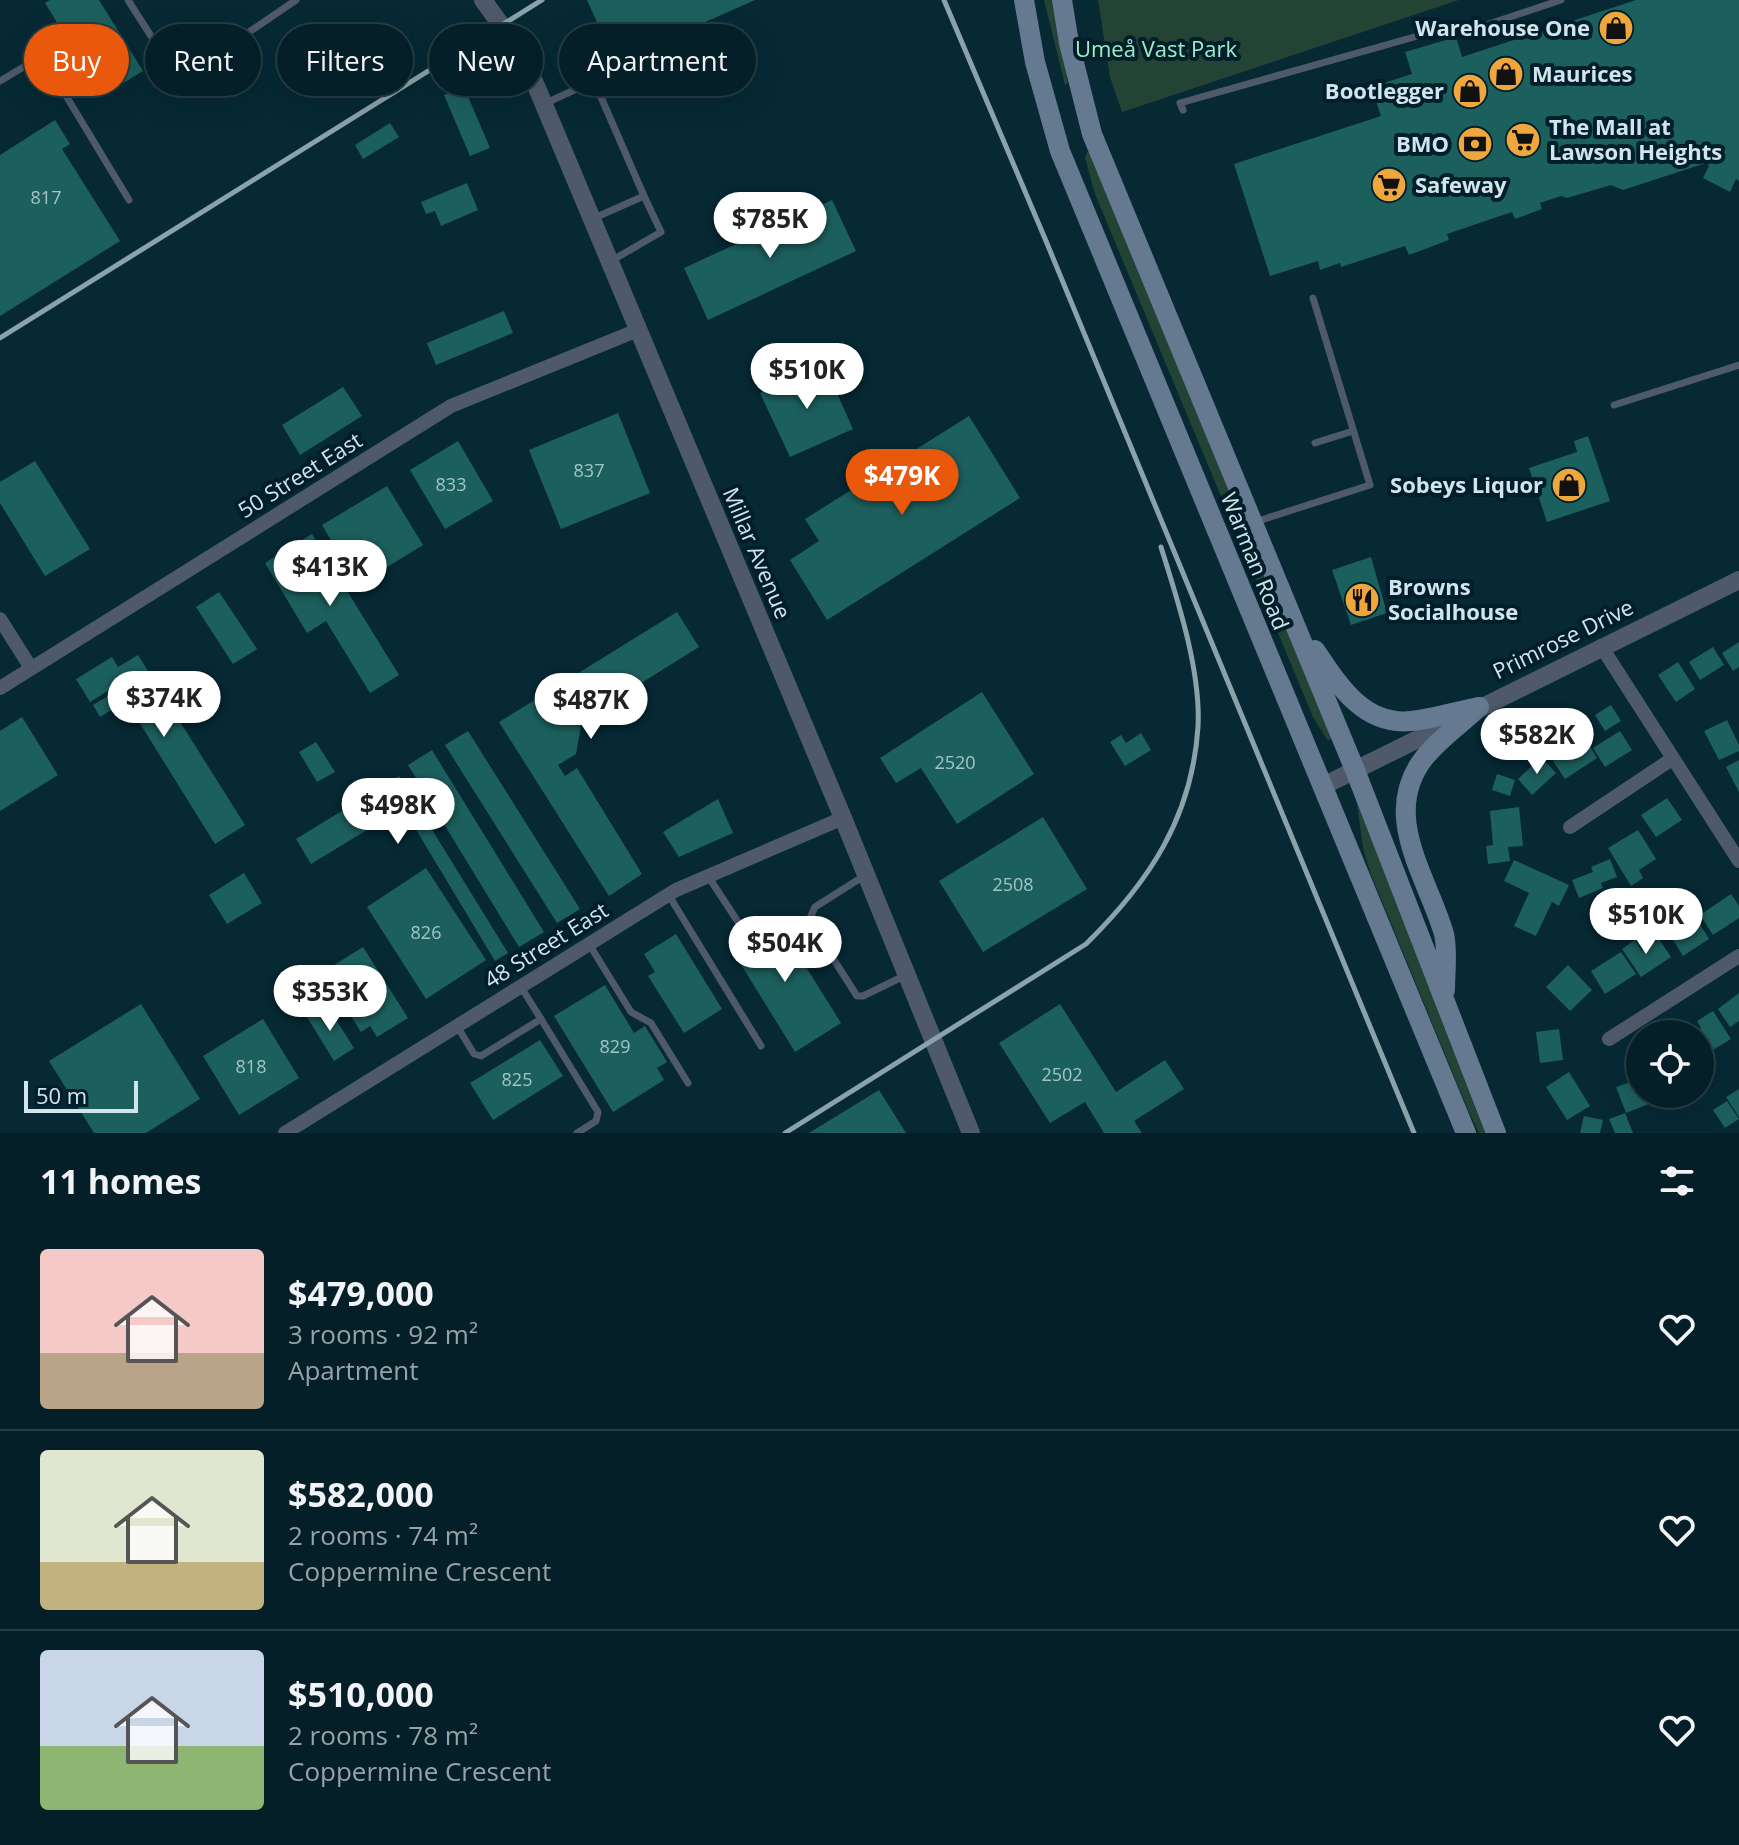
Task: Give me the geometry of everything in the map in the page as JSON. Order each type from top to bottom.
[{"type":"main road","name":"Warman Road","points":[[1024,0],[1035,62],[1060,151],[1466,1133]]},
{"type":"main road","name":"Warman Road","points":[[1062,0],[1069,43],[1092,134],[1355,770],[1496,1133]]},
{"type":"main road","points":[[1291,614],[1340,687],[1356,704],[1372,714],[1409,721],[1479,707]]},
{"type":"main road","points":[[1445,1002],[1445,937],[1411,847],[1405,825],[1404,800],[1424,758],[1479,707]]},
{"type":"street","name":"Millar Avenue","points":[[491,3],[519,50],[544,104],[843,818],[971,1133]]},
{"type":"street","name":"50 Street East","points":[[0,688],[451,406],[638,330]]},
{"type":"street","name":"Primrose Drive","points":[[1323,786],[1739,580]]},
{"type":"street","points":[[0,619],[31,668]]},
{"type":"street","points":[[1601,646],[1739,861]]},
{"type":"street","points":[[1570,827],[1672,759]]},
{"type":"street","name":"48 Street East","points":[[285,1133],[668,894],[843,818]]},
{"type":"street","points":[[1609,1039],[1739,956]]},
{"type":"lane","points":[[128,0],[172,69],[181,74],[189,73],[290,2]]},
{"type":"lane","points":[[1183,110],[1180,103],[1439,30],[1465,32],[1561,0]]},
{"type":"lane","points":[[0,81],[42,56],[129,200]]},
{"type":"lane","points":[[544,104],[594,81],[661,232],[610,262]]},
{"type":"lane","points":[[592,219],[644,196]]},
{"type":"lane","points":[[1253,522],[1370,485],[1313,298]]},
{"type":"lane","points":[[1614,405],[1739,365]]},
{"type":"lane","points":[[1315,443],[1353,431]]},
{"type":"lane","points":[[866,875],[815,907],[811,924],[857,996],[907,975]]},
{"type":"lane","points":[[708,876],[738,922]]},
{"type":"lane","points":[[668,894],[761,1046]]},
{"type":"lane","points":[[589,944],[631,1012],[651,1023],[688,1083]]},
{"type":"lane","points":[[521,986],[598,1112],[596,1121],[577,1133]]},
{"type":"lane","points":[[457,1026],[477,1057],[541,1019]]},
{"type":"green space","points":[[1044,0],[1053,0],[1068,83],[1065,85]]},
{"type":"green space","name":"Umeå Vast Park","points":[[1098,0],[1459,0],[1122,112],[1110,77]]},
{"type":"green space","points":[[1088,150],[1332,738],[1328,741],[1313,717],[1095,194],[1085,158]]},
{"type":"green space","points":[[1357,804],[1485,1133],[1479,1133],[1468,1110],[1370,872]]},
{"type":"building","points":[[50,0],[99,0],[114,24],[58,24],[45,3]]},
{"type":"building","points":[[587,0],[755,0],[701,24],[598,24]]},
{"type":"building","name":"The Mall at Lawson Heights","points":[[1636,0],[1739,0],[1739,181],[1736,179],[1730,192],[1703,178],[1709,166],[1706,163],[1623,190],[1611,185],[1567,198],[1561,196],[1540,203],[1542,209],[1515,219],[1512,212],[1447,234],[1449,240],[1409,255],[1405,246],[1341,267],[1340,263],[1320,270],[1318,261],[1270,276],[1234,164],[1381,116],[1371,87],[1412,74],[1405,52],[1456,37],[1462,57]]},
{"type":"building","points":[[129,48],[143,71],[129,80]]},
{"type":"building","points":[[444,96],[468,96],[490,148],[470,156]]},
{"type":"building","points":[[55,120],[70,144],[62,149],[120,241],[0,316],[0,155]]},
{"type":"building","points":[[390,123],[399,137],[363,159],[355,145]]},
{"type":"building","points":[[467,183],[478,210],[441,226],[435,211],[426,214],[421,202]]},
{"type":"building","points":[[832,200],[856,251],[708,320],[684,268]]},
{"type":"building","points":[[504,311],[513,333],[436,365],[427,343]]},
{"type":"building","points":[[824,364],[853,429],[790,457],[760,393]]},
{"type":"building","points":[[343,387],[362,416],[300,455],[282,425]]},
{"type":"building","points":[[618,413],[650,493],[561,529],[529,450]]},
{"type":"building","points":[[969,416],[1020,498],[827,620],[790,560],[819,541],[805,519]]},
{"type":"building","name":"Sobeys Liquor","points":[[1588,436],[1610,501],[1547,522],[1529,468],[1577,452],[1574,441]]},
{"type":"building","points":[[458,441],[493,501],[445,529],[410,470]]},
{"type":"building","points":[[35,461],[90,549],[45,576],[0,503],[0,482]]},
{"type":"building","points":[[387,486],[423,545],[358,585],[322,525]]},
{"type":"building","points":[[312,534],[399,675],[370,693],[326,621],[307,633],[265,563]]},
{"type":"building","name":"Browns Socialhouse","points":[[1371,557],[1387,613],[1351,625],[1332,570]]},
{"type":"building","points":[[219,592],[257,649],[233,664],[196,607]]},
{"type":"building","points":[[677,612],[699,647],[590,715],[582,702],[570,708],[581,726],[576,754],[558,765],[565,776],[577,768],[642,874],[609,896],[499,722]]},
{"type":"building","points":[[1739,642],[1739,667],[1733,671],[1722,653]]},
{"type":"building","points":[[1713,647],[1724,665],[1700,680],[1689,662]]},
{"type":"building","points":[[138,655],[245,825],[215,844],[126,701],[100,717],[93,705],[113,693],[111,689],[90,702],[76,679],[112,657],[118,667]]},
{"type":"building","points":[[1678,662],[1695,689],[1676,702],[1658,675]]},
{"type":"building","points":[[982,692],[1034,774],[957,824],[921,768],[896,783],[880,758]]},
{"type":"building","points":[[1611,705],[1621,721],[1605,731],[1595,715]]},
{"type":"building","points":[[22,717],[58,775],[0,811],[0,731]]},
{"type":"building","points":[[1727,720],[1739,751],[1719,760],[1704,731]]},
{"type":"building","points":[[468,731],[580,909],[557,923],[445,745]]},
{"type":"building","points":[[1620,731],[1632,750],[1605,767],[1593,748]]},
{"type":"building","points":[[1141,733],[1151,750],[1125,766],[1110,742],[1121,735],[1126,743]]},
{"type":"building","points":[[1586,740],[1597,758],[1565,779],[1553,761]]},
{"type":"building","points":[[316,742],[335,772],[317,782],[299,752]]},
{"type":"building","points":[[432,750],[544,932],[519,947],[408,765]]},
{"type":"building","points":[[1541,757],[1556,773],[1532,795],[1518,779]]},
{"type":"building","points":[[1739,760],[1739,792],[1726,767]]},
{"type":"building","points":[[1497,774],[1515,780],[1510,796],[1492,790]]},
{"type":"building","points":[[399,776],[508,953],[495,961],[403,808],[311,864],[296,839]]},
{"type":"building","points":[[1667,798],[1682,820],[1656,837],[1641,815]]},
{"type":"building","points":[[718,799],[733,833],[679,857],[663,832]]},
{"type":"building","points":[[1519,807],[1523,846],[1508,847],[1510,861],[1488,864],[1486,846],[1493,845],[1490,811]]},
{"type":"building","points":[[1043,817],[1087,889],[983,952],[939,881]]},
{"type":"building","points":[[1638,830],[1656,859],[1639,870],[1643,878],[1631,886],[1608,848]]},
{"type":"building","points":[[1610,859],[1617,877],[1601,883],[1603,888],[1579,898],[1572,880],[1593,872],[1591,867]]},
{"type":"building","points":[[1514,860],[1569,885],[1559,906],[1552,902],[1536,936],[1514,926],[1529,893],[1504,881]]},
{"type":"building","points":[[426,868],[486,960],[426,999],[367,907]]},
{"type":"building","points":[[244,873],[262,903],[227,924],[209,895]]},
{"type":"building","points":[[1731,894],[1739,906],[1739,918],[1713,935],[1700,915]]},
{"type":"building","points":[[775,917],[841,1023],[795,1052],[729,945]]},
{"type":"building","points":[[1696,918],[1709,939],[1683,956],[1670,935]]},
{"type":"building","points":[[676,934],[722,1009],[684,1033],[648,976],[655,972],[644,954]]},
{"type":"building","points":[[1659,939],[1671,957],[1641,977],[1622,949],[1635,940],[1642,951]]},
{"type":"building","points":[[363,947],[408,1018],[377,1037],[370,1026],[361,1032],[323,972]]},
{"type":"building","points":[[1621,952],[1636,974],[1605,994],[1591,971]]},
{"type":"building","points":[[1568,965],[1592,990],[1570,1011],[1546,987]]},
{"type":"building","points":[[605,985],[634,1033],[645,1026],[667,1062],[657,1068],[664,1080],[613,1112],[554,1016]]},
{"type":"building","points":[[1739,993],[1739,1021],[1730,1027],[1718,1009]]},
{"type":"building","points":[[141,1004],[200,1099],[146,1133],[94,1133],[49,1061]]},
{"type":"building","points":[[326,1004],[354,1048],[334,1061],[307,1017]]},
{"type":"building","points":[[1060,1004],[1116,1092],[1165,1060],[1184,1089],[1134,1121],[1142,1133],[1104,1133],[1085,1102],[1050,1123],[999,1043]]},
{"type":"building","points":[[1713,1011],[1731,1039],[1714,1049],[1714,1020],[1699,1020]]},
{"type":"building","points":[[263,1019],[299,1078],[239,1115],[203,1056]]},
{"type":"building","points":[[1559,1029],[1563,1060],[1540,1063],[1536,1032]]},
{"type":"building","points":[[540,1040],[563,1076],[493,1120],[470,1083]]},
{"type":"building","points":[[1569,1072],[1590,1106],[1567,1120],[1546,1087]]},
{"type":"building","points":[[1626,1084],[1626,1108],[1639,1108],[1626,1113],[1616,1087]]},
{"type":"building","points":[[1739,1089],[1739,1117],[1726,1097]]},
{"type":"building","points":[[879,1090],[906,1133],[809,1133]]},
{"type":"building","points":[[1727,1101],[1739,1119],[1725,1128],[1713,1110]]},
{"type":"building","points":[[1625,1113],[1633,1133],[1615,1133],[1609,1119]]},
{"type":"building","points":[[1584,1116],[1603,1120],[1600,1133],[1580,1133]]},
{"type":"railway","points":[[0,338],[542,0]]},
{"type":"railway","points":[[944,0],[1414,1133]]},
{"type":"railway","points":[[785,1133],[1086,944],[1109,921],[1148,872],[1177,819],[1187,791],[1198,727],[1192,660],[1161,547]]},
{"type":"place","name":"Warehouse One","points":[[1616,28]]},
{"type":"place","name":"Maurices","points":[[1506,74]]},
{"type":"place","name":"Bootlegger","points":[[1470,91]]},
{"type":"place","name":"The Mall at Lawson Heights","points":[[1523,140]]},
{"type":"place","name":"BMO","points":[[1475,144]]},
{"type":"place","name":"Safeway","points":[[1389,185]]},
{"type":"place","name":"Sobeys Liquor","points":[[1569,485]]},
{"type":"place","name":"Browns Socialhouse","points":[[1362,600]]}]
